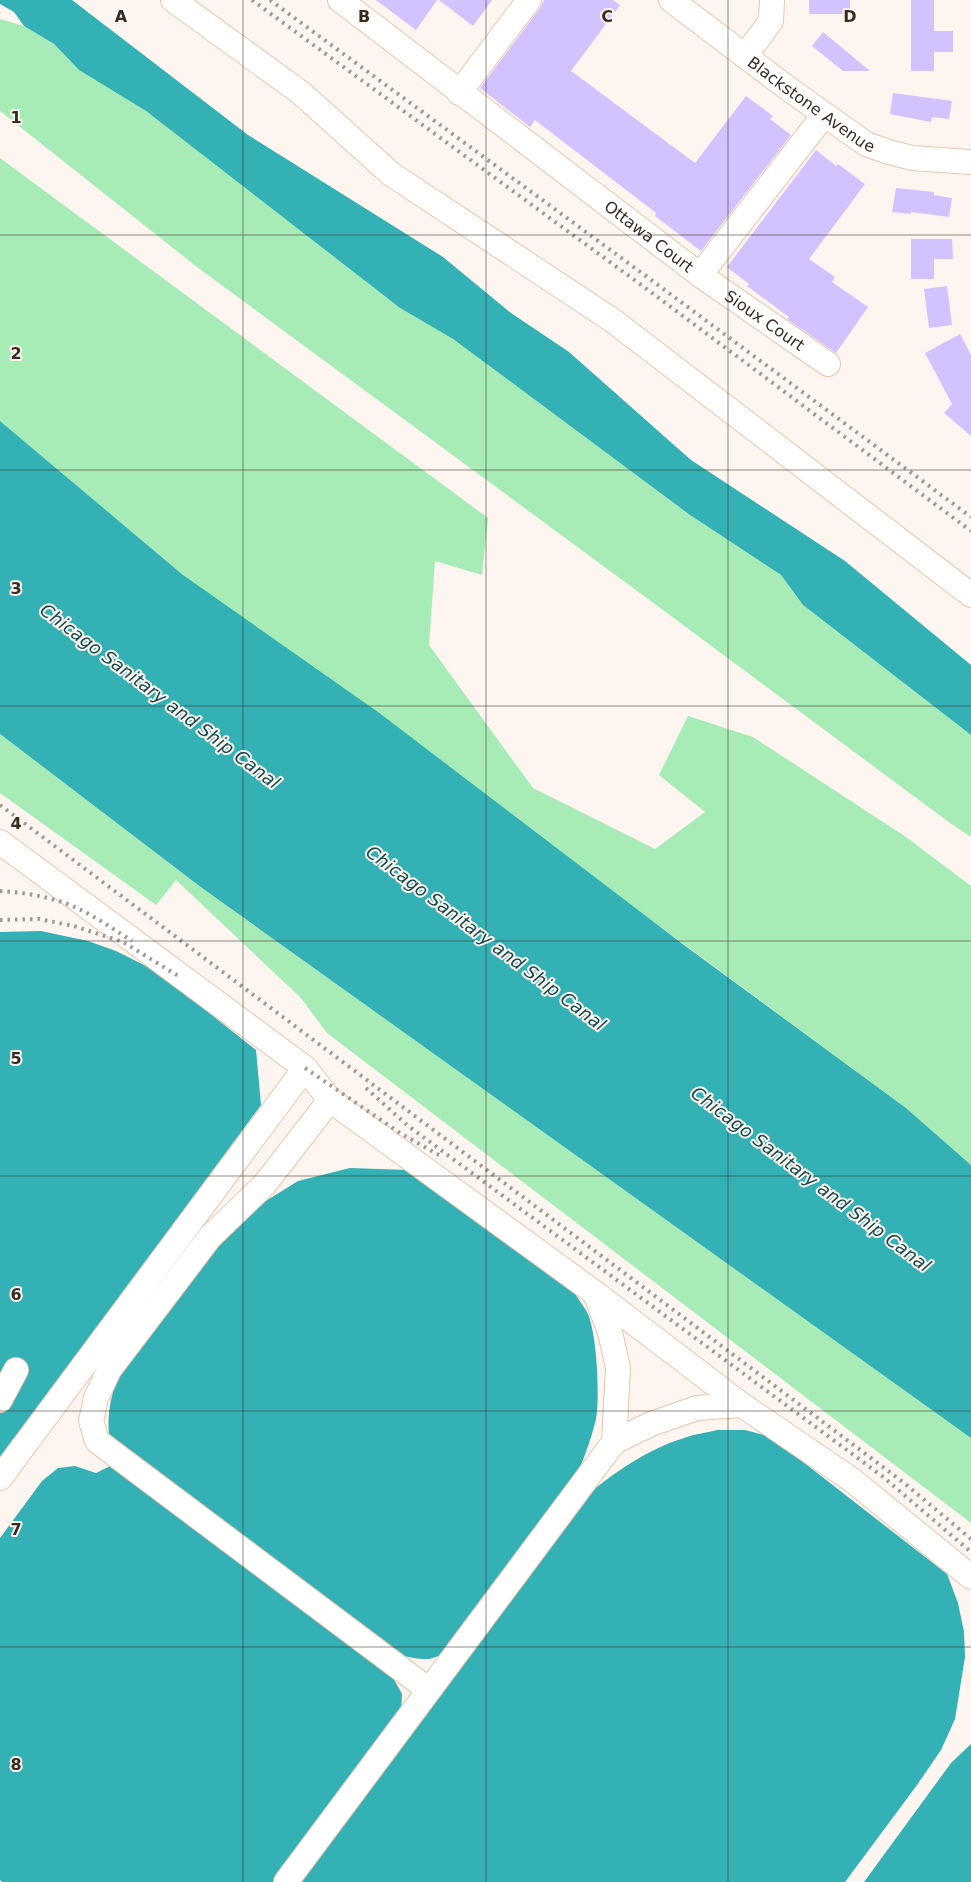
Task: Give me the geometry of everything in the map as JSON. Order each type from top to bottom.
[{"type":"street","points":[[173,0],[301,93],[391,174],[612,320],[971,595]]},
{"type":"street","name":"Ottawa Court","points":[[340,0],[700,275],[824,115]]},
{"type":"street","points":[[459,92],[529,0]]},
{"type":"street","name":"Blackstone Avenue","points":[[671,0],[824,115],[866,144],[889,152],[936,161],[971,162]]},
{"type":"street","points":[[745,56],[771,21],[772,0]]},
{"type":"street","name":"Sioux Court","points":[[700,275],[828,364]]},
{"type":"street","points":[[0,842],[304,1068],[330,1100],[596,1292],[742,1404],[852,1480],[971,1577]]},
{"type":"street","points":[[0,1478],[304,1068]]},
{"type":"street","points":[[330,1100],[264,1185],[210,1237],[109,1370],[96,1398],[91,1421],[97,1441],[429,1690]]},
{"type":"street","points":[[596,1292],[610,1332],[618,1368],[614,1442]]},
{"type":"street","points":[[0,1400],[16,1370]]},
{"type":"street","points":[[286,1882],[614,1442],[651,1424],[697,1408],[742,1404]]},
{"type":"green space","points":[[0,19],[24,26],[54,44],[79,70],[146,111],[400,308],[453,339],[690,515],[781,575],[803,605],[971,735],[971,837],[197,267],[0,111]]},
{"type":"green space","points":[[0,158],[488,518],[482,575],[435,561],[429,645],[533,788],[655,849],[705,812],[659,775],[688,716],[753,737],[906,837],[971,886],[971,1165],[906,1108],[183,575],[0,421]]},
{"type":"green space","points":[[0,734],[202,888],[971,1438],[971,1523],[327,1033],[301,998],[176,880],[156,905],[0,793]]},
{"type":"water","points":[[0,0],[72,0],[248,135],[443,257],[511,313],[569,352],[691,460],[845,561],[971,665],[971,735],[803,605],[781,575],[690,515],[453,339],[400,308],[146,111],[79,70],[54,44],[24,26],[14,12],[0,4]]},
{"type":"water","name":"Chicago Sanitary and Ship Canal","points":[[0,421],[183,575],[378,712],[684,945],[906,1108],[971,1165],[971,1438],[202,888],[0,734]]},
{"type":"water","points":[[41,931],[88,941],[116,951],[156,971],[256,1050],[261,1105],[0,1459],[0,932]]},
{"type":"water","points":[[350,1168],[408,1170],[574,1292],[587,1312],[593,1334],[598,1380],[596,1419],[592,1435],[574,1481],[448,1650],[437,1657],[427,1659],[404,1656],[109,1434],[110,1406],[117,1378],[225,1233],[248,1212],[298,1181]]},
{"type":"water","points":[[717,1430],[745,1430],[771,1437],[947,1574],[958,1603],[964,1632],[965,1657],[955,1719],[941,1750],[845,1882],[299,1882],[588,1494],[645,1454],[688,1437]]},
{"type":"water","points":[[75,1466],[96,1473],[110,1466],[391,1674],[402,1694],[401,1714],[279,1882],[2,1882],[0,1880],[0,1538],[42,1481],[58,1468]]},
{"type":"water","points":[[971,1744],[971,1882],[864,1882],[951,1763]]},
{"type":"building","points":[[376,0],[437,0],[416,30]]},
{"type":"building","points":[[439,0],[492,0],[473,26]]},
{"type":"building","points":[[544,0],[613,0],[620,5],[571,71],[695,163],[746,96],[773,116],[770,119],[791,135],[701,251],[655,216],[656,213],[535,120],[530,127],[480,88]]},
{"type":"building","points":[[809,0],[850,0],[850,14],[809,14]]},
{"type":"building","points":[[911,0],[934,0],[934,31],[953,31],[953,52],[934,52],[934,71],[911,71]]},
{"type":"building","points":[[823,32],[870,71],[843,71],[812,46]]},
{"type":"building","points":[[893,93],[952,101],[949,119],[932,117],[931,122],[890,114]]},
{"type":"building","points":[[816,150],[836,166],[838,164],[865,184],[809,259],[835,277],[832,282],[868,307],[836,353],[787,319],[789,317],[747,286],[749,284],[727,267]]},
{"type":"building","points":[[896,188],[934,192],[934,195],[952,198],[949,217],[911,212],[911,214],[892,212]]},
{"type":"building","points":[[911,239],[952,239],[953,259],[934,259],[934,279],[911,279]]},
{"type":"building","points":[[947,286],[952,325],[929,328],[924,289]]},
{"type":"building","points":[[960,334],[971,355],[971,436],[944,413],[952,404],[925,353]]},
{"type":"railway","points":[[252,0],[644,287],[971,531]]},
{"type":"railway","points":[[270,0],[971,517]]},
{"type":"railway","points":[[0,805],[903,1482],[971,1539]]},
{"type":"railway","points":[[0,891],[49,898],[65,903],[91,915],[132,941]]},
{"type":"railway","points":[[0,920],[39,919],[74,926],[123,942],[180,977]]},
{"type":"railway","points":[[305,1068],[400,1133],[439,1155]]},
{"type":"railway","points":[[366,1088],[407,1125],[882,1476],[971,1552]]}]
